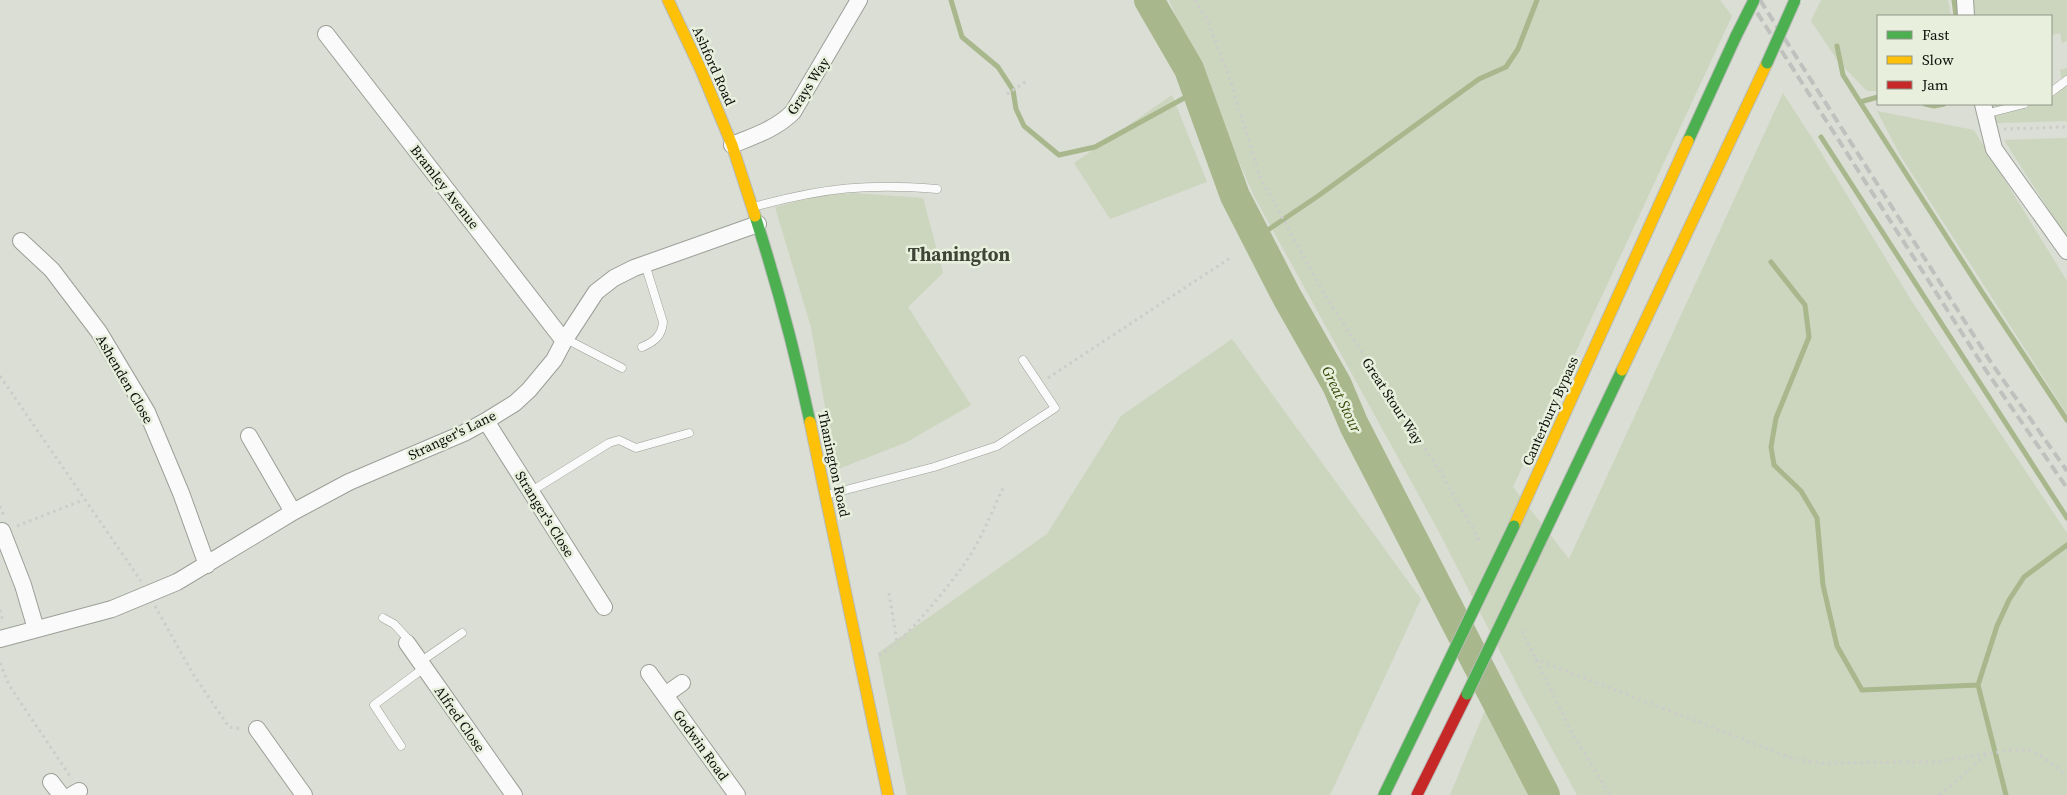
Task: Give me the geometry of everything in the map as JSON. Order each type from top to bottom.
[{"type":"highway","name":"Ashford Road","points":[[668,0],[702,70],[732,145]]},
{"type":"highway","name":"Canterbury Bypass","points":[[1384,795],[1514,526],[1754,0]]},
{"type":"highway","points":[[1417,795],[1532,559],[1796,0]]},
{"type":"highway","name":"Thanington Road","points":[[732,145],[754,207],[776,280],[797,362],[888,795]]},
{"type":"street","name":"Grays Way","points":[[732,145],[784,122],[793,112],[859,0]]},
{"type":"street","points":[[1965,0],[1966,15]]},
{"type":"street","name":"Bramley Avenue","points":[[326,34],[565,340]]},
{"type":"street","points":[[1986,116],[1994,149],[2067,252]]},
{"type":"street","name":"Stranger's Lane","points":[[0,639],[112,609],[142,589],[177,582],[293,512],[349,482],[486,421],[515,403],[529,390],[554,360],[596,292],[614,278],[645,264],[758,224]]},
{"type":"street","name":"Ashenden Close","points":[[21,241],[52,270],[100,332],[147,412],[181,493],[207,565]]},
{"type":"street","name":"Stranger's Close","points":[[486,421],[604,607]]},
{"type":"street","points":[[249,436],[293,512]]},
{"type":"street","points":[[5,527],[36,629]]},
{"type":"street","name":"Alfred Close","points":[[407,644],[514,795]]},
{"type":"street","name":"Godwin Road","points":[[649,673],[737,795]]},
{"type":"street","name":"Godwin Road","points":[[665,695],[682,683]]},
{"type":"street","points":[[263,737],[304,795]]},
{"type":"lane","points":[[2052,91],[2067,80]]},
{"type":"lane","points":[[1986,116],[2021,105]]},
{"type":"lane","points":[[754,207],[818,191],[850,187],[898,186],[937,190]]},
{"type":"lane","points":[[642,347],[658,338],[663,322],[645,264]]},
{"type":"lane","points":[[565,340],[622,368]]},
{"type":"lane","points":[[824,495],[934,466],[997,446],[1055,408],[1024,360]]},
{"type":"lane","points":[[530,492],[608,443],[619,440],[636,448],[689,433]]},
{"type":"lane","points":[[383,618],[394,624],[407,638],[407,644]]},
{"type":"lane","points":[[401,746],[374,705],[462,633]]},
{"type":"path","name":"Great Stour Way","points":[[1195,0],[1206,18],[1229,76],[1260,177],[1329,302],[1439,470],[1484,549]]},
{"type":"path","points":[[1007,94],[1028,80]]},
{"type":"path","points":[[1986,116],[2067,127]]},
{"type":"path","points":[[1039,384],[1230,258]]},
{"type":"path","points":[[0,376],[138,577]]},
{"type":"path","points":[[859,660],[882,654],[897,643],[927,611],[968,559],[1003,488]]},
{"type":"path","points":[[0,506],[5,527],[84,500]]},
{"type":"path","points":[[142,589],[193,674],[229,727],[254,731],[263,737]]},
{"type":"path","points":[[888,593],[897,643]]},
{"type":"path","points":[[0,610],[3,620]]},
{"type":"path","points":[[1519,625],[1534,659],[1572,733],[1610,795]]},
{"type":"path","points":[[1534,659],[1794,759],[1821,763],[1934,762],[2006,751],[2028,750],[2039,754],[2067,776]]},
{"type":"path","points":[[0,663],[8,685],[75,793]]},
{"type":"path","points":[[1940,795],[1986,754]]},
{"type":"green space","points":[[1169,0],[1720,0],[1732,16],[1513,487],[1569,559],[1783,93],[1911,300],[2067,533],[2067,795],[1577,795],[1522,694],[1439,532],[1254,196]]},
{"type":"green space","points":[[1821,0],[1948,0],[1951,15],[1877,15],[1877,91],[1867,91],[1838,61],[1811,21]]},
{"type":"green space","points":[[1970,0],[2067,0],[2067,41],[2062,43],[2060,33],[2052,35],[2052,15],[1974,15]]},
{"type":"green space","points":[[2067,68],[2067,121],[1997,123],[1992,105],[2052,105],[2052,88],[2055,87],[2055,83],[2062,81],[2060,70]]},
{"type":"green space","points":[[1172,95],[1207,182],[1110,219],[1074,163]]},
{"type":"green space","points":[[1877,111],[1974,130],[2067,281],[2067,414],[1900,155]]},
{"type":"green space","points":[[2067,138],[2067,238],[2004,140]]},
{"type":"green space","points":[[854,193],[923,198],[943,273],[908,307],[971,405],[907,442],[836,470],[811,327],[775,207],[821,195]]},
{"type":"green space","points":[[1232,339],[1421,599],[1330,795],[907,795],[878,653],[1047,534],[1121,416]]},
{"type":"green space","points":[[1486,708],[1534,795],[1450,795]]},
{"type":"waterway","points":[[951,0],[962,37],[998,67],[1013,90],[1016,109],[1024,126],[1059,155],[1095,147],[1197,91]]},
{"type":"waterway","name":"Great Stour","points":[[1149,0],[1189,69],[1235,196],[1287,297],[1337,385],[1354,425],[1545,795]]},
{"type":"waterway","points":[[1256,238],[1318,196],[1479,79],[1506,67],[1518,49],[1537,0]]},
{"type":"waterway","points":[[1954,0],[1956,15]]},
{"type":"waterway","points":[[1837,46],[1843,75],[1860,102]]},
{"type":"waterway","points":[[1877,97],[1860,102],[2067,420]]},
{"type":"waterway","points":[[1930,105],[1939,105]]},
{"type":"waterway","points":[[1821,137],[2067,518]]},
{"type":"waterway","points":[[1771,262],[1805,305],[1809,337],[1776,418],[1771,447],[1774,465],[1801,491],[1817,518],[1823,585],[1837,646],[1862,690],[1978,685]]},
{"type":"waterway","points":[[2006,795],[1978,685],[1997,626],[2009,600],[2024,577],[2067,545]]},
{"type":"railway","points":[[1749,0],[1985,369],[2067,488]]},
{"type":"railway","points":[[1760,0],[1992,364],[2067,471]]},
{"type":"traffic: fast","points":[[1736,36],[1754,0]]},
{"type":"traffic: fast","points":[[1767,63],[1795,0]]},
{"type":"traffic: fast","points":[[1688,141],[1736,36]]},
{"type":"traffic: fast","points":[[755,216],[785,318],[810,422]]},
{"type":"traffic: fast","points":[[1532,559],[1622,370]]},
{"type":"traffic: fast","points":[[1446,667],[1514,526]]},
{"type":"traffic: fast","points":[[1467,694],[1532,559]]},
{"type":"traffic: fast","points":[[1384,795],[1446,667]]},
{"type":"traffic: slow","points":[[668,0],[701,70],[732,145],[755,216]]},
{"type":"traffic: slow","points":[[1622,370],[1767,63]]},
{"type":"traffic: slow","points":[[1514,526],[1688,141]]},
{"type":"traffic: slow","points":[[810,422],[888,795]]},
{"type":"traffic: jam","points":[[1417,795],[1467,694]]},
{"type":"district","name":"Thanington","points":[[959,254]]}]
